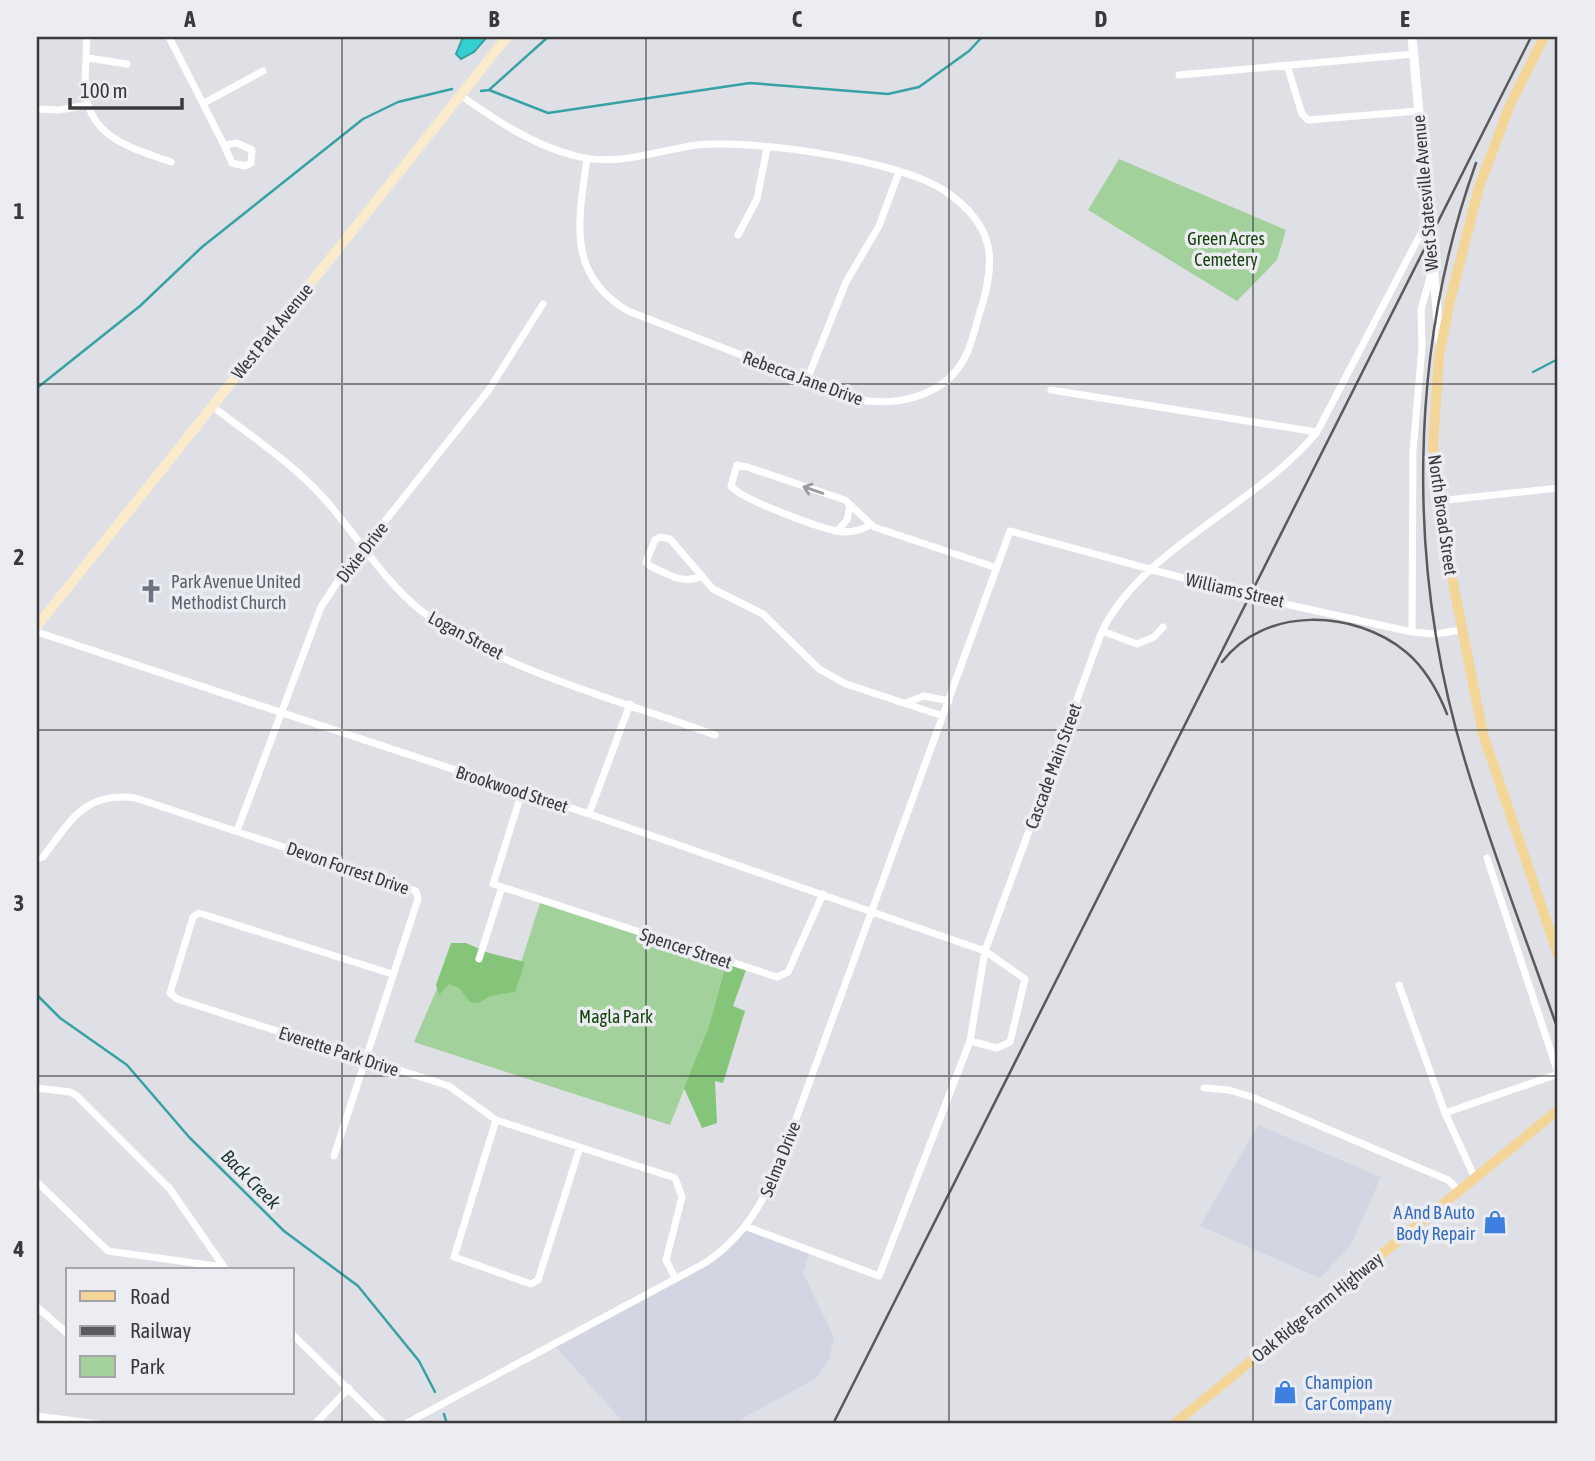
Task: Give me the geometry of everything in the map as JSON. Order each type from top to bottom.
[{"type":"main road","name":"West Park Avenue","points":[[37,626],[507,37]]},
{"type":"main road","name":"North Broad Street","points":[[1544,37],[1510,105],[1479,187],[1448,305],[1441,349],[1433,445],[1437,501],[1483,734],[1558,955]]},
{"type":"main road","name":"Oak Ridge Farm Highway","points":[[1174,1424],[1558,1110]]},
{"type":"street","points":[[86,37],[86,94],[97,124],[123,145],[171,162]]},
{"type":"street","points":[[169,37],[224,145]]},
{"type":"street","name":"West Statesville Avenue","points":[[1412,37],[1441,349]]},
{"type":"street","points":[[1179,75],[1414,54]]},
{"type":"street","points":[[88,58],[127,64]]},
{"type":"street","points":[[1287,65],[1302,114],[1308,120],[1418,111]]},
{"type":"street","points":[[204,103],[263,71]]},
{"type":"street","name":"Rebecca Jane Drive","points":[[460,95],[502,124],[572,155],[587,158],[637,159],[713,144],[767,148],[849,156],[942,188],[980,223],[988,241],[991,259],[989,285],[966,355],[944,382],[927,393],[876,404],[852,398],[628,311],[602,290],[589,272],[578,230],[587,158]]},
{"type":"street","points":[[37,109],[59,110],[88,105]]},
{"type":"street","points":[[737,235],[757,199],[767,148]]},
{"type":"street","points":[[807,380],[846,282],[879,226],[899,173]]},
{"type":"street","name":"Cascade Main Street","points":[[747,1227],[879,1276],[970,1041],[985,951],[1102,631],[1127,590],[1149,570],[1296,458],[1317,432],[1429,217]]},
{"type":"street","points":[[1412,632],[1413,451],[1422,347],[1421,310],[1432,269]]},
{"type":"street","name":"Dixie Drive","points":[[237,831],[321,607],[506,367],[543,304]]},
{"type":"street","points":[[1051,390],[1317,432]]},
{"type":"street","name":"Logan Street","points":[[212,406],[301,475],[396,588],[445,628],[544,674],[715,735]]},
{"type":"street","points":[[870,525],[855,531],[837,531],[737,493],[730,482],[733,469],[737,465],[747,467],[845,500],[870,525],[997,568]]},
{"type":"street","points":[[1437,501],[1558,488]]},
{"type":"street","points":[[837,531],[847,520],[850,505]]},
{"type":"street","name":"Williams Street","points":[[1010,531],[1149,570],[1412,632],[1435,634],[1461,630]]},
{"type":"street","name":"Selma Drive","points":[[405,1424],[723,1251],[747,1227],[772,1182],[1010,531]]},
{"type":"street","points":[[702,576],[692,581],[682,580],[650,566],[646,562],[655,540],[660,537],[670,539],[702,576],[713,590],[774,623],[819,669],[846,684],[943,716]]},
{"type":"street","points":[[1102,631],[1137,644],[1154,637],[1163,627]]},
{"type":"street","name":"Brookwood Street","points":[[37,632],[589,814],[985,951],[1025,979],[1010,1042],[997,1048],[970,1041]]},
{"type":"street","points":[[905,703],[924,696],[949,701]]},
{"type":"street","points":[[589,814],[630,704]]},
{"type":"street","points":[[479,959],[502,887],[493,884],[522,792]]},
{"type":"street","name":"Devon Forrest Drive","points":[[37,859],[43,857],[75,815],[104,798],[136,799],[416,891],[418,899],[334,1156]]},
{"type":"street","points":[[1445,1113],[1558,1073],[1487,858]]},
{"type":"street","name":"Spencer Street","points":[[502,887],[777,977],[788,972],[823,894]]},
{"type":"street","name":"Everette Park Drive","points":[[392,974],[199,913],[193,918],[170,993],[177,999],[449,1086],[496,1120],[668,1175],[679,1184],[682,1197],[666,1260],[676,1278]]},
{"type":"street","points":[[1399,985],[1445,1113],[1475,1178]]},
{"type":"street","points":[[37,1087],[70,1092],[77,1096],[170,1189],[223,1268]]},
{"type":"street","points":[[1205,1088],[1229,1090],[1252,1097],[1448,1180],[1460,1191]]},
{"type":"street","points":[[496,1120],[454,1257],[531,1284],[538,1280],[580,1147]]},
{"type":"street","points":[[37,1182],[108,1251],[218,1268]]},
{"type":"street","points":[[37,1307],[66,1332]]},
{"type":"street","points":[[294,1336],[384,1424]]},
{"type":"street","points":[[315,1424],[349,1388]]},
{"type":"street","points":[[37,1416],[98,1424]]},
{"type":"shaded area","points":[[1258,1125],[1381,1177],[1351,1245],[1320,1278],[1200,1226]]},
{"type":"shaded area","points":[[747,1227],[810,1250],[803,1273],[834,1337],[829,1360],[815,1379],[732,1424],[625,1424],[552,1343],[705,1263]]},
{"type":"green space","name":"Green Acres Cemetery","points":[[1119,159],[1286,230],[1277,260],[1237,301],[1088,210]]},
{"type":"green space","name":"Magla Park","points":[[541,900],[727,961],[708,1029],[670,1125],[414,1042],[451,956],[517,975]]},
{"type":"green space","points":[[451,943],[466,943],[489,953],[525,962],[515,992],[490,996],[479,1003],[470,1002],[459,988],[449,984],[439,995],[436,985]]},
{"type":"green space","points":[[727,961],[747,967],[733,1006],[745,1011],[723,1083],[715,1081],[717,1123],[702,1128],[684,1088],[708,1029]]},
{"type":"water","points":[[463,37],[487,37],[474,52],[461,59],[456,54]]},
{"type":"waterway","points":[[489,90],[548,37]]},
{"type":"waterway","points":[[481,91],[489,90],[548,113],[750,83],[888,94],[919,87],[969,51],[982,37]]},
{"type":"waterway","points":[[37,388],[140,306],[202,247],[363,119],[398,102],[452,89]]},
{"type":"waterway","points":[[1533,372],[1558,359]]},
{"type":"waterway","name":"Back Creek","points":[[37,995],[60,1018],[127,1065],[189,1137],[284,1231],[358,1286],[419,1361],[435,1392]]},
{"type":"waterway","name":"Back Creek","points":[[444,1414],[447,1424]]},
{"type":"railway","points":[[833,1424],[1531,37]]},
{"type":"railway","points":[[1476,163],[1454,235],[1437,309],[1427,385],[1423,461],[1425,538],[1433,614],[1446,688],[1465,761],[1498,863],[1558,1030]]},
{"type":"railway","points":[[1222,662],[1240,644],[1261,631],[1285,623],[1310,620],[1336,622],[1385,638],[1406,652],[1430,680],[1447,714]]},
{"type":"place","name":"Park Avenue United Methodist Church","points":[[151,591]]},
{"type":"place","name":"A And B Auto Body Repair","points":[[1495,1222]]},
{"type":"place","name":"Champion Car Company","points":[[1285,1392]]}]
